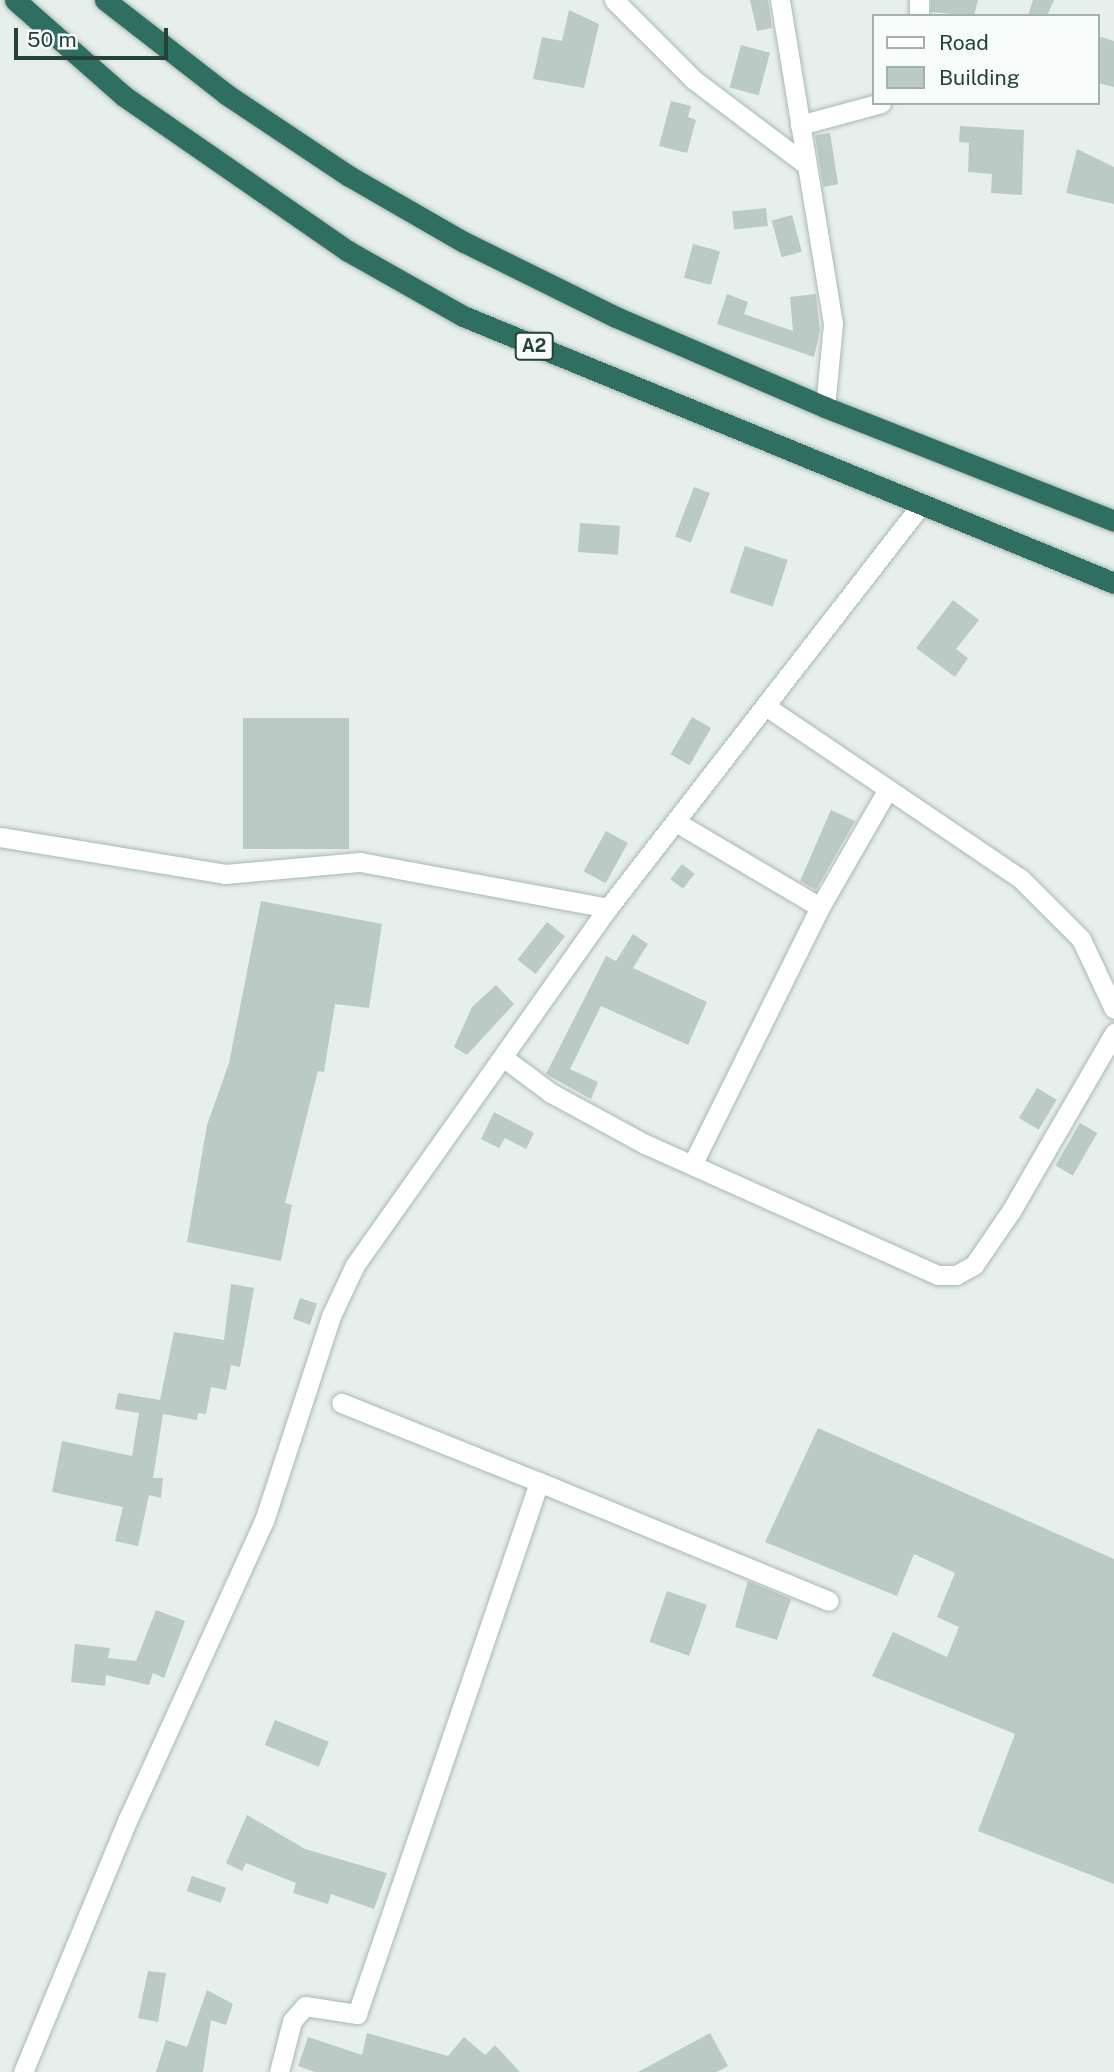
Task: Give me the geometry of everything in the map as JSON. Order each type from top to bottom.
[{"type":"highway","name":"A2","points":[[15,0],[124,96],[348,251],[463,316],[920,506],[1114,583]]},
{"type":"highway","points":[[104,0],[226,94],[464,242],[616,317],[825,407],[1114,521]]},
{"type":"street","points":[[614,0],[694,80],[803,162]]},
{"type":"street","points":[[780,0],[800,125],[803,162],[833,324],[825,407]]},
{"type":"street","points":[[800,125],[874,105]]},
{"type":"street","points":[[23,2072],[128,1819],[264,1521],[340,1296],[415,1173],[505,1058],[608,908],[767,707],[920,506]]},
{"type":"street","points":[[767,707],[886,792],[1020,878],[1081,939],[1114,1009]]},
{"type":"street","points":[[692,1165],[820,907],[886,792]]},
{"type":"street","points":[[676,822],[820,907]]},
{"type":"street","points":[[0,837],[225,874],[360,862],[608,908]]},
{"type":"street","points":[[505,1058],[551,1093],[692,1165],[938,1275],[956,1275],[974,1265],[1011,1211],[1114,1033]]},
{"type":"street","points":[[341,1403],[829,1601]]},
{"type":"street","points":[[279,2072],[292,2021],[305,2006],[357,2014],[539,1482]]},
{"type":"building","points":[[750,0],[768,0],[772,28],[757,31]]},
{"type":"building","points":[[931,0],[978,0],[974,14],[931,12]]},
{"type":"building","points":[[1033,0],[1054,0],[1048,14],[1029,14]]},
{"type":"building","points":[[569,10],[599,24],[584,88],[533,79],[542,37],[562,41]]},
{"type":"building","points":[[1100,37],[1114,41],[1114,87],[1100,84]]},
{"type":"building","points":[[741,45],[770,53],[759,95],[730,88]]},
{"type":"building","points":[[671,101],[691,106],[688,117],[696,120],[687,153],[659,146]]},
{"type":"building","points":[[960,126],[1024,130],[1022,195],[991,193],[992,174],[968,172],[969,143],[959,142]]},
{"type":"building","points":[[830,133],[838,184],[823,187],[815,135]]},
{"type":"building","points":[[1077,149],[1114,167],[1114,204],[1066,193]]},
{"type":"building","points":[[766,208],[768,226],[734,229],[732,212]]},
{"type":"building","points":[[792,215],[802,252],[782,257],[772,220]]},
{"type":"building","points":[[693,244],[720,251],[711,285],[684,278]]},
{"type":"building","points":[[727,294],[748,302],[744,314],[793,331],[790,297],[816,294],[820,331],[814,357],[717,324]]},
{"type":"building","points":[[694,487],[710,493],[691,543],[675,536]]},
{"type":"building","points":[[580,523],[620,526],[618,555],[578,552]]},
{"type":"building","points":[[745,546],[788,560],[773,607],[730,593]]},
{"type":"building","points":[[953,600],[979,620],[956,649],[968,658],[955,677],[916,648]]},
{"type":"building","points":[[692,717],[711,728],[690,765],[670,754]]},
{"type":"building","points":[[243,718],[349,718],[349,849],[243,849]]},
{"type":"building","points":[[831,810],[855,821],[816,890],[800,881]]},
{"type":"building","points":[[606,831],[628,843],[606,883],[584,871]]},
{"type":"building","points":[[682,864],[695,874],[683,889],[670,879]]},
{"type":"building","points":[[261,901],[382,924],[369,1008],[335,1004],[324,1072],[318,1071],[285,1203],[292,1205],[281,1261],[187,1242],[207,1125],[229,1063]]},
{"type":"building","points":[[547,922],[565,936],[536,974],[517,960]]},
{"type":"building","points":[[633,934],[648,944],[633,968],[707,1002],[688,1045],[601,1006],[570,1069],[598,1082],[591,1099],[546,1074],[606,956],[616,961]]},
{"type":"building","points":[[496,985],[514,1004],[467,1055],[454,1047],[472,1007]]},
{"type":"building","points":[[1037,1088],[1057,1100],[1039,1130],[1019,1118]]},
{"type":"building","points":[[494,1112],[534,1133],[526,1149],[505,1138],[499,1148],[481,1139]]},
{"type":"building","points":[[1080,1123],[1097,1133],[1073,1175],[1056,1165]]},
{"type":"building","points":[[231,1284],[254,1288],[240,1367],[231,1365],[226,1390],[211,1387],[206,1414],[198,1413],[197,1420],[163,1414],[153,1478],[163,1478],[161,1498],[149,1495],[138,1546],[115,1541],[123,1507],[52,1492],[62,1441],[132,1456],[139,1413],[115,1409],[118,1393],[160,1400],[174,1332],[224,1340]]},
{"type":"building","points":[[300,1298],[317,1304],[310,1325],[293,1319]]},
{"type":"building","points":[[818,1428],[1114,1559],[1114,1884],[978,1831],[1015,1734],[872,1676],[893,1632],[947,1657],[959,1627],[937,1617],[955,1573],[914,1554],[897,1596],[765,1542]]},
{"type":"building","points":[[748,1581],[791,1599],[777,1640],[735,1627]]},
{"type":"building","points":[[667,1591],[707,1605],[689,1656],[649,1642]]},
{"type":"building","points":[[156,1610],[185,1621],[164,1678],[153,1673],[149,1685],[106,1675],[105,1686],[71,1682],[75,1644],[110,1648],[108,1658],[136,1661]]},
{"type":"building","points":[[275,1720],[329,1742],[319,1767],[265,1745]]},
{"type":"building","points":[[247,1815],[305,1849],[387,1873],[374,1909],[331,1894],[328,1904],[293,1893],[296,1883],[246,1863],[242,1871],[226,1863]]},
{"type":"building","points":[[192,1876],[226,1888],[221,1903],[187,1891]]},
{"type":"building","points":[[148,1971],[166,1973],[158,2022],[138,2018]]},
{"type":"building","points":[[207,1990],[233,2004],[226,2025],[211,2020],[203,2072],[156,2072],[166,2040],[187,2047]]},
{"type":"building","points":[[367,2033],[448,2056],[464,2037],[485,2055],[495,2045],[520,2072],[315,2072],[298,2066],[308,2037],[362,2055]]},
{"type":"building","points":[[710,2033],[728,2066],[717,2072],[638,2072]]}]
